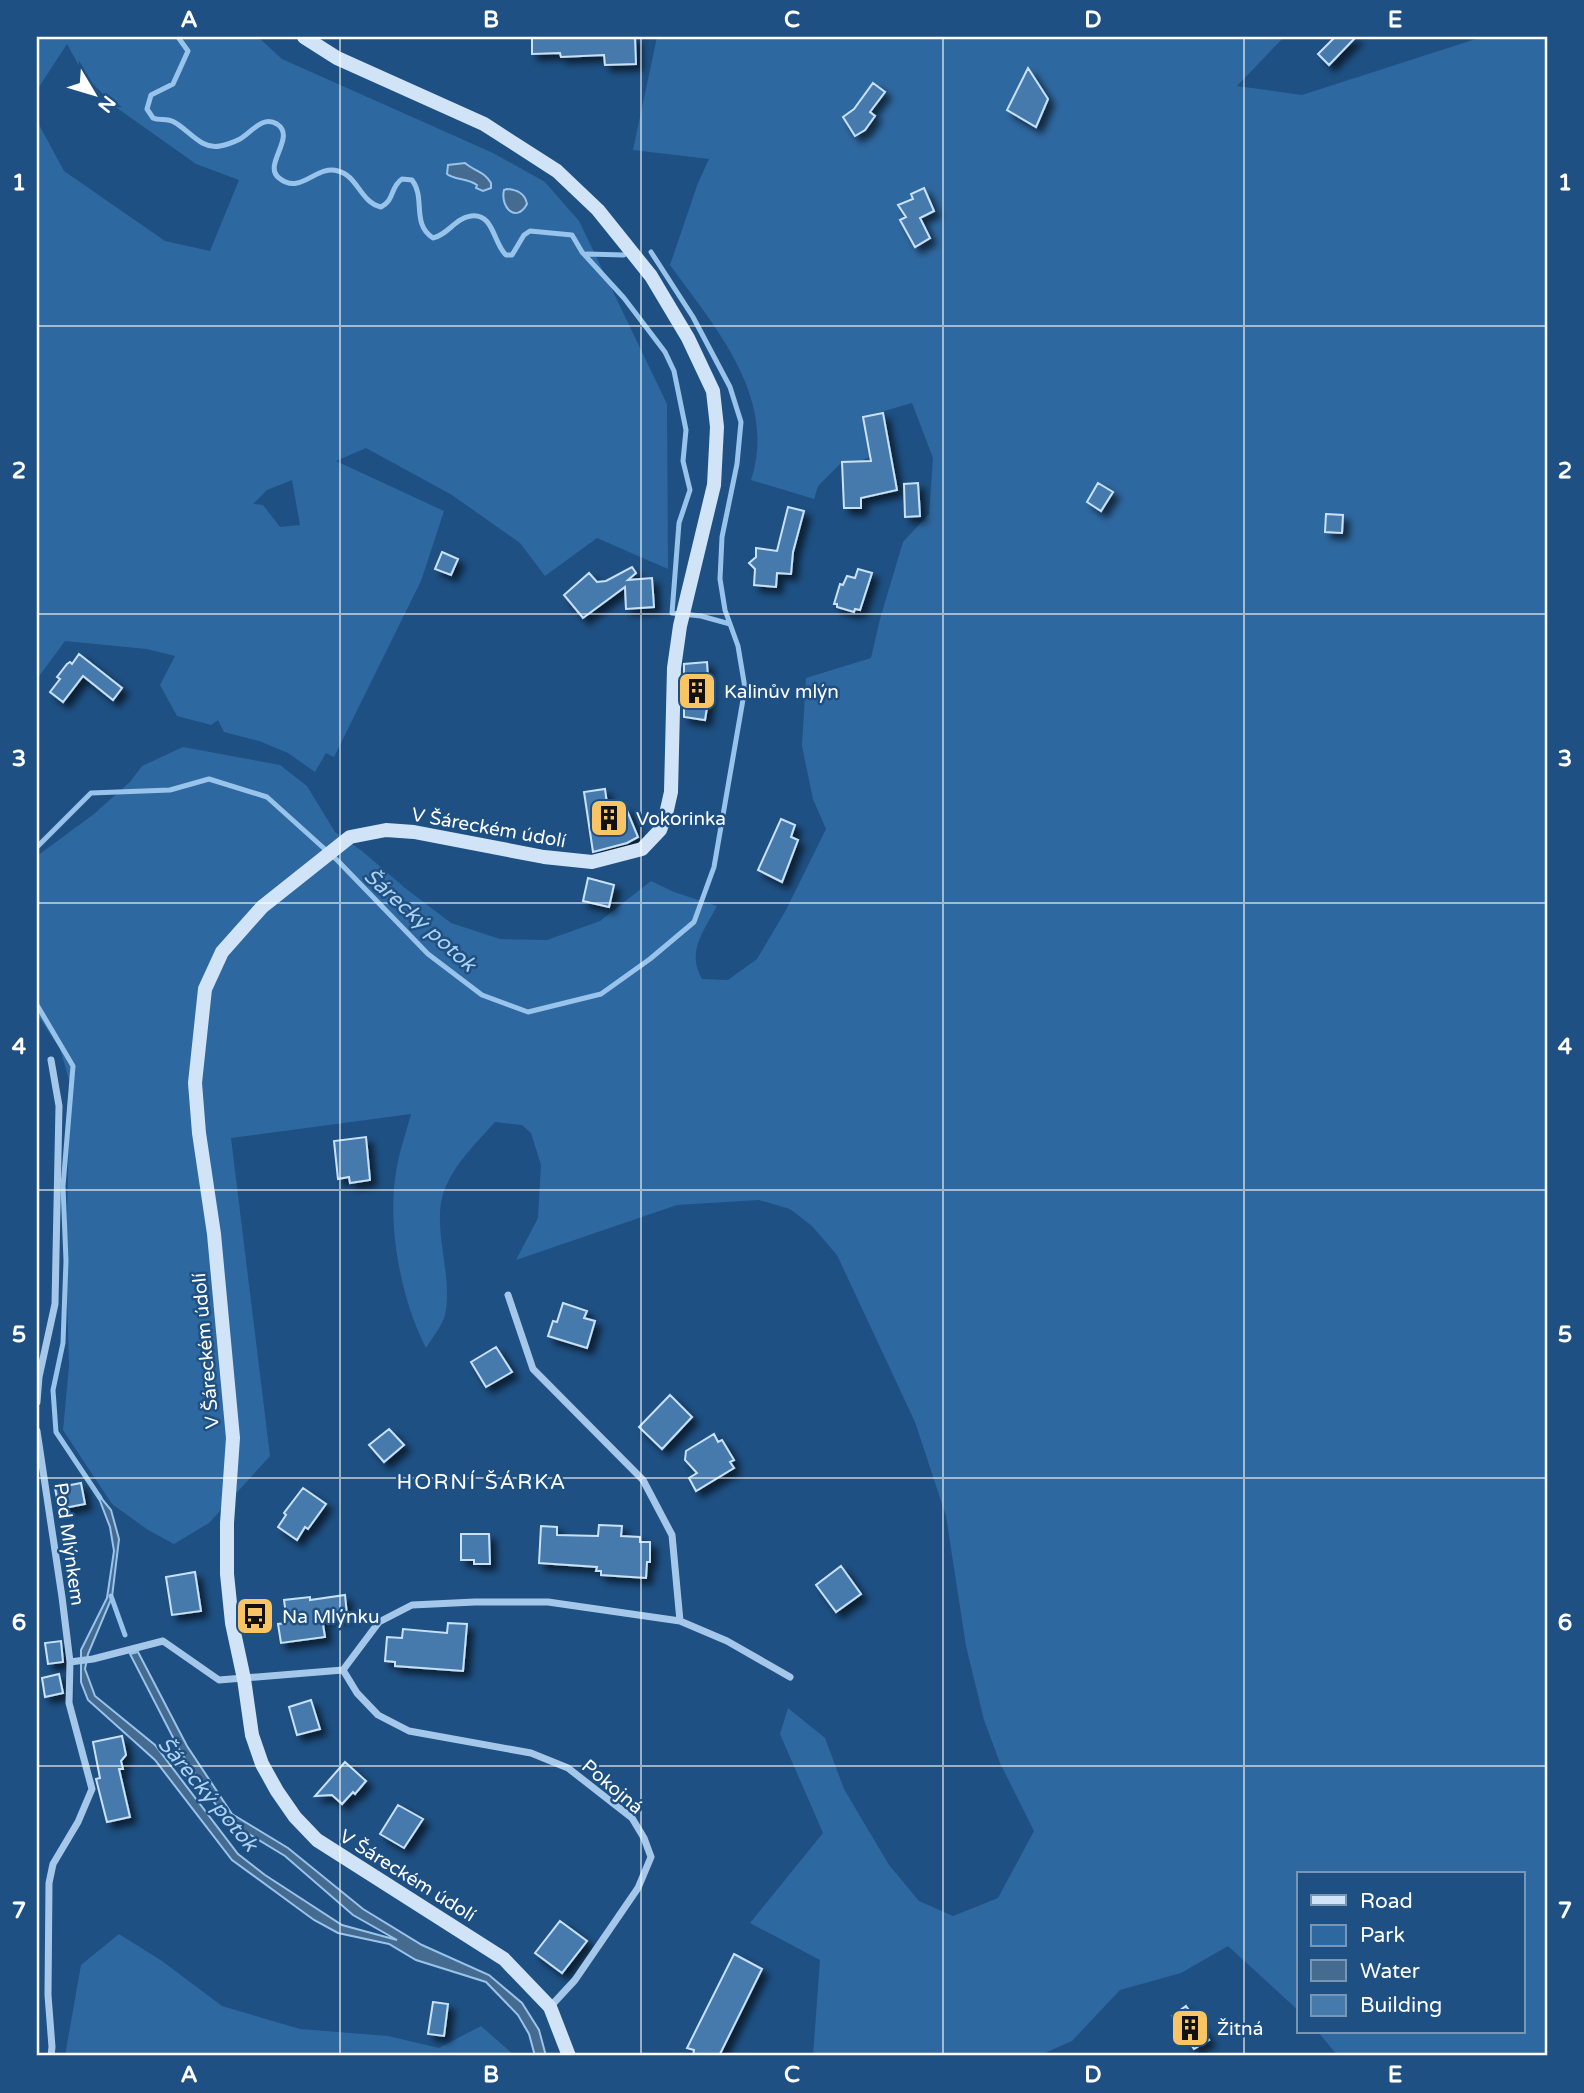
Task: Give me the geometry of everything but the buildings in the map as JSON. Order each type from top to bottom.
[{"type":"street","name":"V Šáreckém údolí","points":[[304,37],[337,58],[484,124],[557,171],[598,210],[651,276],[688,338],[713,391],[717,427],[714,485],[680,626],[671,717],[671,792],[660,830],[642,849],[592,862],[544,857],[414,832],[386,830],[350,837],[262,907],[222,952],[205,989],[195,1083],[199,1133],[214,1234],[233,1438],[227,1523],[227,1574],[232,1623],[252,1735],[262,1764],[295,1817],[317,1840],[504,1959],[550,2007],[569,2056]]},
{"type":"street","points":[[37,1402],[39,1377],[55,1304],[59,1106],[51,1060]]},
{"type":"street","points":[[508,1295],[533,1369],[643,1480],[672,1535],[680,1621]]},
{"type":"street","name":"Pod Mlýnkem","points":[[37,1431],[73,1662],[69,1703],[92,1789],[78,1822],[53,1864],[49,1883],[48,1995],[51,2056]]},
{"type":"street","points":[[73,1662],[163,1641],[219,1680],[343,1670],[379,1622],[412,1605],[548,1602],[680,1621],[727,1641],[790,1677]]},
{"type":"street","name":"Pokojná","points":[[343,1670],[357,1693],[378,1715],[410,1731],[531,1753],[568,1768],[632,1818],[644,1838],[650,1857],[638,1888],[575,1980],[550,2007]]},
{"type":"green space","points":[[37,37],[258,37],[282,59],[493,153],[545,182],[579,221],[667,404],[668,569],[597,538],[545,576],[520,543],[452,495],[366,448],[336,461],[444,511],[421,581],[334,757],[326,753],[315,772],[288,753],[259,741],[224,732],[218,720],[211,725],[177,716],[160,685],[175,656],[147,649],[65,641],[37,679],[37,121],[64,171],[165,241],[210,251],[239,180],[196,164],[117,108],[84,75],[67,44],[37,90]],"holes":[[[292,480],[300,525],[280,527],[263,505],[253,504],[267,490]]]},
{"type":"green space","points":[[657,37],[1284,37],[1237,86],[1302,95],[1482,37],[1547,37],[1547,2056],[1338,2056],[1320,2034],[1524,2034],[1524,1872],[1297,1872],[1297,2009],[1228,1946],[1181,1973],[1120,1990],[1072,2041],[1038,2056],[813,2056],[820,1960],[750,1923],[823,1833],[780,1734],[788,1708],[825,1738],[844,1789],[889,1865],[919,1901],[953,1916],[998,1898],[1034,1831],[1000,1763],[984,1720],[966,1646],[946,1516],[915,1422],[837,1255],[812,1226],[790,1209],[759,1200],[677,1205],[516,1260],[538,1218],[541,1165],[531,1133],[522,1125],[495,1122],[456,1168],[441,1200],[447,1299],[444,1319],[426,1348],[403,1285],[393,1216],[396,1172],[411,1114],[231,1138],[270,1456],[209,1523],[174,1544],[148,1530],[112,1504],[63,1430],[69,1366],[66,1261],[70,1083],[60,1049],[37,1014],[37,856],[94,814],[130,782],[142,766],[183,747],[280,765],[307,786],[335,832],[405,888],[451,923],[500,939],[547,940],[600,921],[651,881],[674,892],[717,906],[702,933],[696,959],[702,979],[728,980],[757,959],[786,910],[826,829],[813,799],[802,746],[806,678],[871,658],[903,542],[929,514],[933,458],[912,403],[863,417],[870,457],[860,461],[842,462],[818,486],[814,499],[751,480],[757,450],[756,421],[749,392],[723,339],[670,265],[709,159],[633,150]],"holes":[[[1028,68],[1048,99],[1036,127],[1007,110]],[[873,84],[885,92],[870,112],[875,116],[866,129],[856,136],[843,117],[854,109]],[[923,189],[934,211],[923,216],[911,194]],[[912,214],[922,222],[930,238],[915,247],[901,220]]]},
{"type":"green space","points":[[119,1934],[162,1961],[222,2006],[300,2029],[388,2036],[439,2048],[481,2026],[515,2056],[65,2056],[81,1965]]},
{"type":"water","points":[[465,163],[485,176],[491,183],[491,188],[483,191],[473,183],[447,174],[448,165]]},
{"type":"water","points":[[504,190],[520,193],[526,200],[527,204],[518,213],[510,211],[504,202]]},
{"type":"water","points":[[97,1493],[111,1510],[119,1539],[112,1597],[88,1654],[85,1669],[95,1696],[155,1745],[238,1854],[265,1875],[342,1925],[397,1940],[353,1915],[285,1856],[226,1820],[180,1751],[130,1654],[138,1652],[187,1746],[232,1814],[288,1848],[363,1909],[422,1945],[489,1975],[522,2003],[539,2030],[546,2056],[535,2056],[529,2034],[518,2015],[486,1982],[416,1960],[389,1944],[338,1933],[314,1920],[232,1860],[155,1760],[88,1700],[81,1682],[81,1650],[107,1598],[114,1551],[110,1527]]},
{"type":"waterway","name":"Šárecký potok","points":[[178,37],[188,51],[173,84],[151,95],[147,109],[153,118],[174,122],[201,142],[213,146],[240,139],[262,123],[272,122],[282,130],[283,136],[274,166],[279,178],[294,184],[323,172],[338,171],[350,178],[368,200],[381,207],[389,201],[398,182],[402,179],[412,180],[418,195],[422,226],[433,238],[443,234],[465,217],[471,216],[479,216],[489,224],[506,255],[512,255],[524,235],[530,231],[572,235],[582,252],[624,298],[665,352],[674,371],[686,430],[683,461],[690,490],[679,523],[672,613],[701,616],[730,624]]},
{"type":"waterway","name":"Šárecký potok","points":[[37,847],[91,793],[170,790],[209,779],[267,797],[338,861],[428,954],[482,995],[528,1012],[601,994],[650,959],[694,922],[714,867],[745,688],[738,646],[725,610],[720,579],[722,537],[737,464],[741,422],[730,387],[693,317],[651,252]]},
{"type":"waterway","name":"Šárecký potok","points":[[587,254],[624,255]]},
{"type":"waterway","name":"Šárecký potok","points":[[37,1005],[73,1066],[63,1186],[66,1261],[63,1343],[53,1390],[56,1432],[100,1498]]},
{"type":"waterway","name":"Šárecký potok","points":[[111,1596],[125,1635]]},
{"type":"place","name":"Kalinův mlýn","points":[[697,691]]},
{"type":"place","name":"Vokorinka","points":[[609,818]]},
{"type":"place","name":"Na Mlýnku","points":[[255,1616]]},
{"type":"place","name":"Žitná","points":[[1190,2028]]},
{"type":"district","name":"HORNÍ ŠÁRKA","points":[[482,1482]]}]
